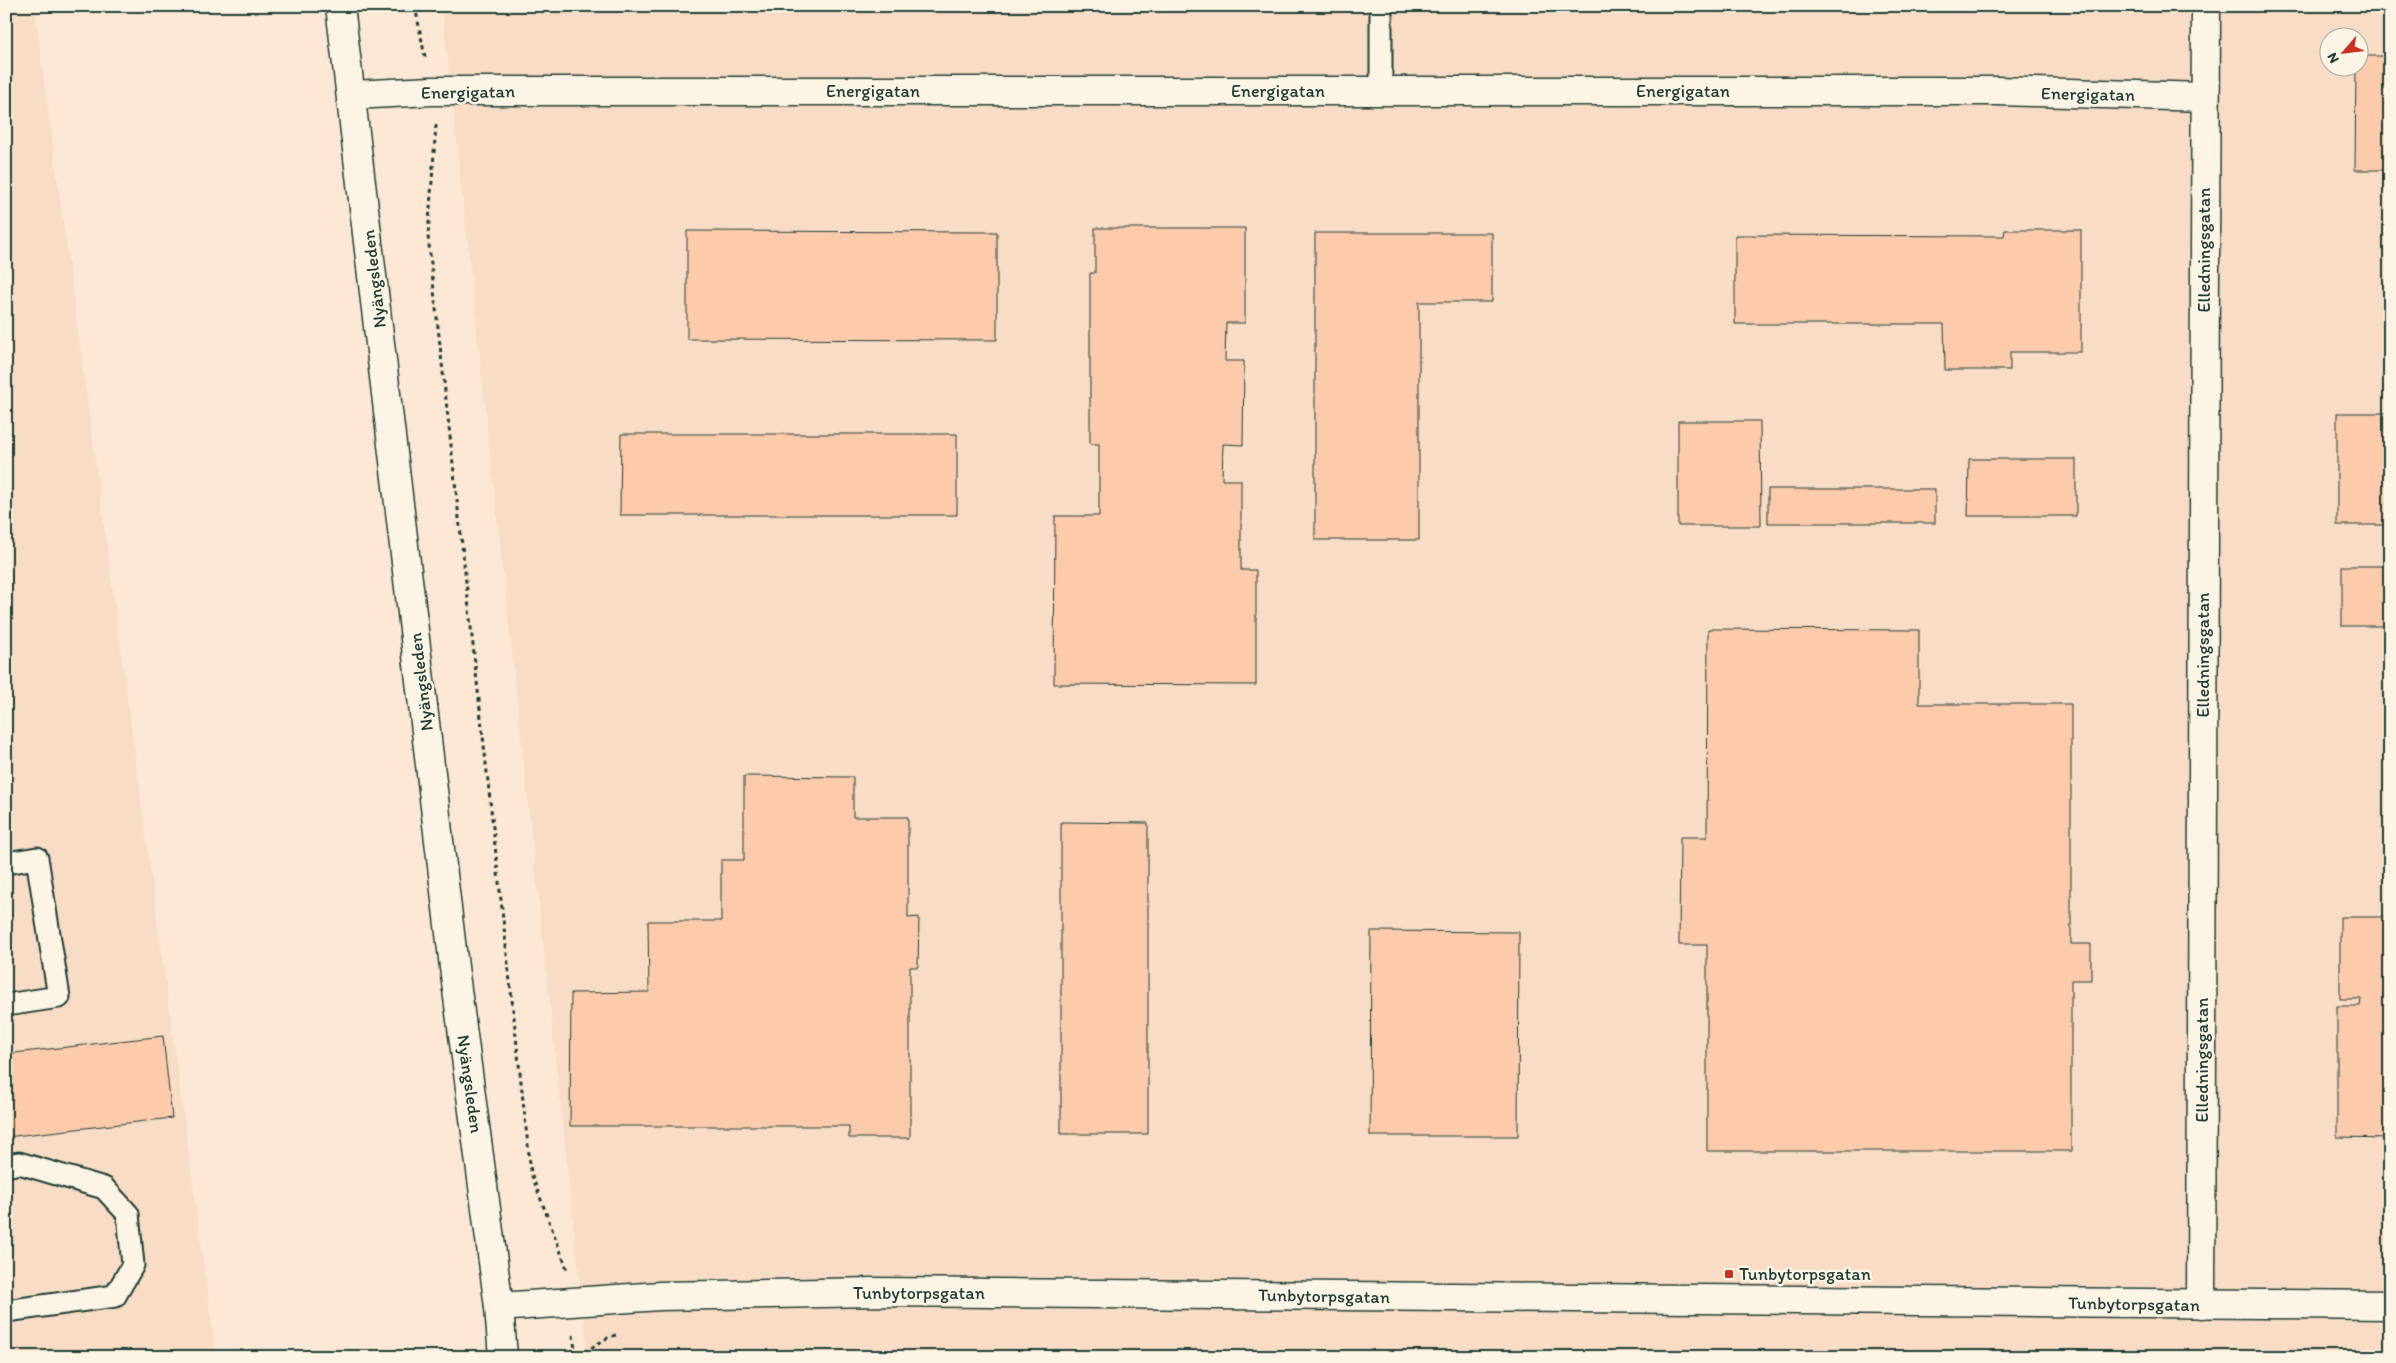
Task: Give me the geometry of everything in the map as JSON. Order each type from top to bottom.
[{"type":"street","name":"Nyängsleden","points":[[340,6],[454,967],[499,1307],[503,1357]]},
{"type":"street","name":"Elledningsgatan","points":[[2201,1304],[2204,96],[2206,6]]},
{"type":"street","name":"Energigatan","points":[[352,95],[432,91],[1997,91],[2204,96]]},
{"type":"street","name":"Tunbytorpsgatan","points":[[499,1307],[660,1296],[875,1292],[2390,1305]]},
{"type":"lane","points":[[1381,6],[1381,91]]},
{"type":"lane","points":[[6,863],[37,858],[59,998],[6,1005]]},
{"type":"lane","points":[[6,1166],[19,1163],[104,1188],[128,1214],[133,1265],[115,1296],[6,1310]]},
{"type":"path","points":[[415,6],[432,91],[436,126],[428,236],[531,1172],[567,1270],[576,1357]]},
{"type":"shaded area","points":[[6,6],[34,6],[216,1357],[6,1357]]},
{"type":"shaded area","points":[[442,6],[2390,6],[2390,1357],[588,1357]]},
{"type":"building","points":[[2368,56],[2390,56],[2390,170],[2355,170],[2356,78],[2368,78]]},
{"type":"building","points":[[1095,228],[1245,228],[1245,323],[1226,323],[1225,361],[1244,361],[1243,445],[1223,444],[1222,480],[1241,480],[1241,570],[1256,570],[1256,685],[1054,684],[1055,516],[1099,516],[1099,444],[1090,444],[1090,273],[1095,273]]},
{"type":"building","points":[[2005,230],[2081,230],[2081,352],[2010,352],[2010,370],[1945,370],[1944,324],[1735,324],[1735,235],[2004,236]]},
{"type":"building","points":[[687,231],[997,232],[997,340],[687,339]]},
{"type":"building","points":[[1315,233],[1492,233],[1492,302],[1419,302],[1419,540],[1315,540]]},
{"type":"building","points":[[2337,413],[2390,413],[2390,525],[2337,525]]},
{"type":"building","points":[[1678,421],[1760,421],[1761,526],[1678,526]]},
{"type":"building","points":[[621,434],[957,434],[957,515],[620,515]]},
{"type":"building","points":[[1969,459],[2076,459],[2076,516],[1968,516]]},
{"type":"building","points":[[1768,489],[1935,489],[1935,523],[1768,523]]},
{"type":"building","points":[[2342,566],[2390,566],[2390,626],[2342,626]]},
{"type":"building","points":[[1708,629],[1919,630],[1919,704],[2071,704],[2071,944],[2091,944],[2091,980],[2071,980],[2071,1151],[1707,1151],[1707,945],[1679,945],[1680,837],[1707,837]]},
{"type":"building","points":[[744,776],[853,777],[853,817],[908,817],[908,918],[919,917],[918,967],[910,967],[910,1138],[849,1138],[849,1126],[570,1126],[571,993],[649,992],[648,921],[721,921],[721,860],[744,860]]},
{"type":"building","points":[[1061,822],[1148,823],[1148,1134],[1061,1134]]},
{"type":"building","points":[[2340,917],[2390,917],[2390,1138],[2337,1137],[2337,1006],[2360,1006],[2361,999],[2340,999]]},
{"type":"building","points":[[1371,931],[1519,932],[1518,1136],[1370,1136]]},
{"type":"building","points":[[163,1036],[172,1118],[6,1137],[6,1054]]},
{"type":"place","name":"Tunbytorpsgatan","points":[[1729,1274]]}]
